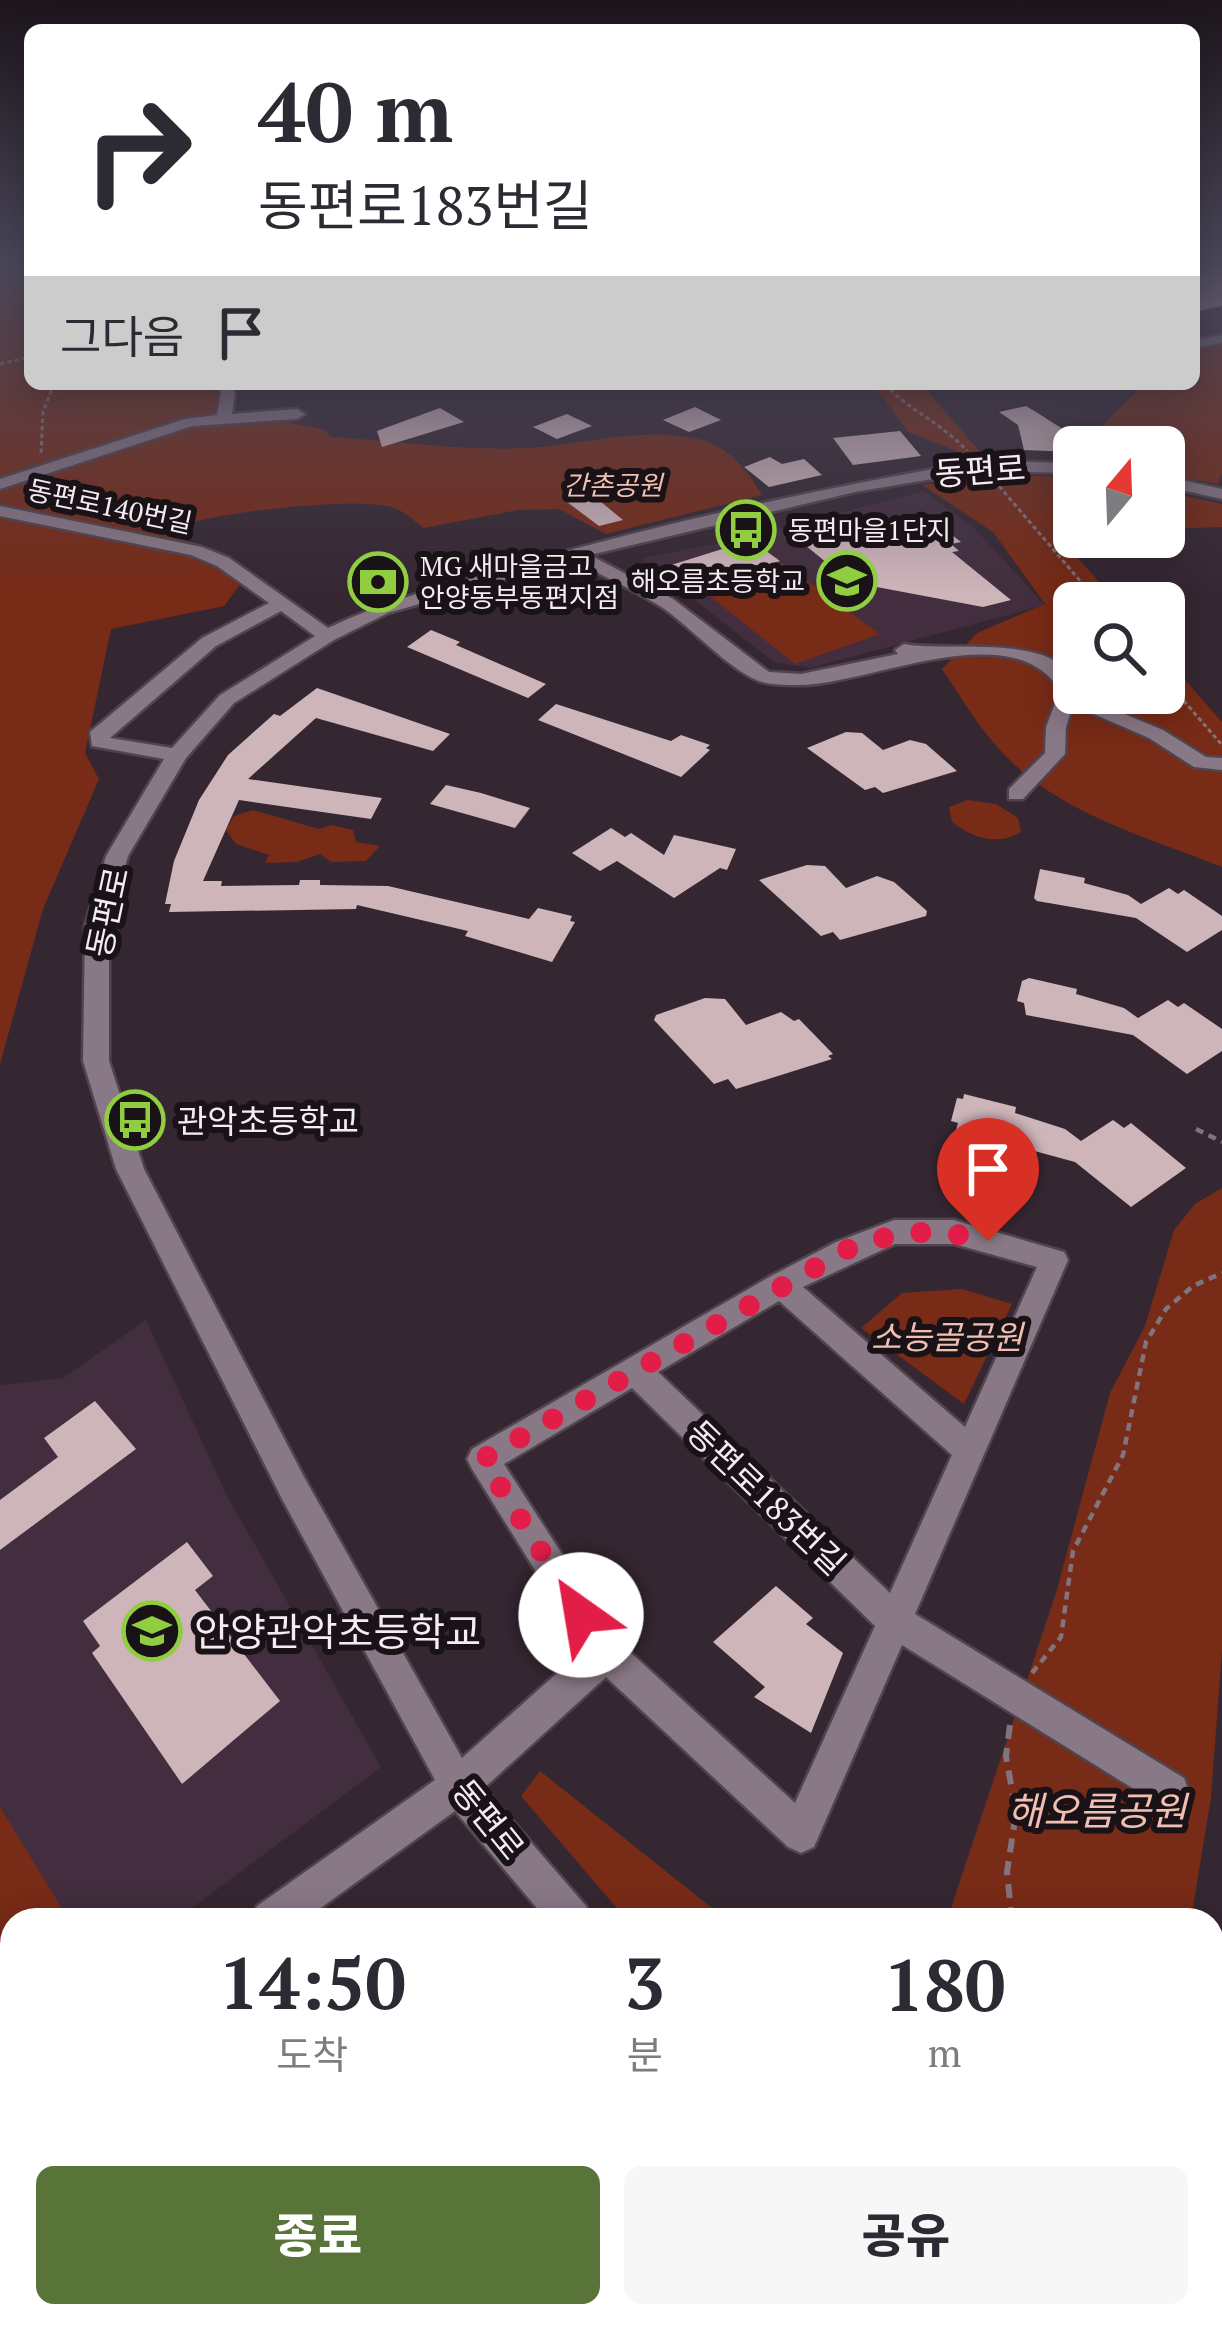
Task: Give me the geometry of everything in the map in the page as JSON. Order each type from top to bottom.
[{"type":"street","points":[[224,416],[226,390]]},
{"type":"street","points":[[4,482],[190,422],[297,414]]},
{"type":"street","name":"동편로","points":[[562,1908],[458,1786],[293,1487],[130,1169],[96,1061],[97,926],[117,856],[177,754],[227,699],[327,636],[430,592],[855,488],[980,466],[1053,468]]},
{"type":"street","points":[[1185,486],[1222,494]]},
{"type":"street","name":"동편로140번길","points":[[0,512],[196,551],[223,562],[327,636]]},
{"type":"street","points":[[574,554],[667,603],[764,676],[801,680],[922,656],[1006,652],[1053,668]]},
{"type":"street","points":[[177,754],[99,742],[100,732],[209,642],[281,604]]},
{"type":"street","points":[[895,647],[922,656]]},
{"type":"street","points":[[1016,794],[1055,754],[1060,714]]},
{"type":"street","points":[[1104,714],[1156,734],[1202,764],[1222,764]]},
{"type":"street","points":[[895,1232],[954,1232],[1054,1260],[801,1834],[606,1653],[483,1459],[781,1286],[846,1250],[895,1232]]},
{"type":"street","points":[[781,1286],[969,1450]]},
{"type":"street","name":"동편로183번길","points":[[637,1372],[897,1623],[1171,1791]]},
{"type":"street","points":[[288,1908],[458,1786],[606,1653]]},
{"type":"path","points":[[4,482],[42,456],[43,412],[52,390]]},
{"type":"path","points":[[890,390],[903,404],[945,427],[1081,582]]},
{"type":"path","points":[[1185,702],[1222,745]]},
{"type":"path","points":[[1196,1129],[1222,1142]]},
{"type":"path","points":[[1025,1682],[1061,1637],[1073,1551],[1124,1455],[1146,1342],[1166,1309],[1193,1286],[1222,1273]]},
{"type":"path","points":[[1010,1717],[1006,1756],[1016,1813],[1007,1872],[1011,1908]]},
{"type":"shaded area","name":"해오름초등학교","points":[[924,491],[976,530],[1045,605],[810,668],[774,662],[641,558],[732,541]]},
{"type":"shaded area","name":"안양관악초등학교","points":[[146,1320],[226,1494],[381,1767],[192,1908],[0,1908],[0,1385],[63,1378]]},
{"type":"green space","name":"간촌공원","points":[[0,377],[24,377],[24,390],[214,390],[234,412],[323,429],[331,437],[526,448],[637,435],[681,436],[712,444],[744,469],[762,495],[606,534],[559,509],[518,510],[424,528],[392,507],[372,504],[251,511],[175,527],[196,551],[244,579],[224,606],[111,629],[85,753],[99,779],[43,909],[0,1064]]},
{"type":"green space","points":[[1200,377],[1222,377],[1218,484],[1185,478],[1185,426],[1102,426],[1138,390],[1200,390]]},
{"type":"green space","points":[[877,390],[926,390],[984,456],[972,457],[908,432]]},
{"type":"green space","points":[[1001,475],[1053,476],[1053,558],[1078,558],[1099,582],[1053,582],[1053,714],[1185,714],[1185,680],[1222,722],[1222,867],[1061,799],[1015,765],[975,719],[942,669],[977,633],[1045,604],[993,532],[922,485]]},
{"type":"green space","points":[[1185,496],[1222,504],[1222,527],[1185,528]]},
{"type":"green space","points":[[783,563],[880,634],[795,664],[702,590]]},
{"type":"green space","points":[[968,800],[996,804],[1018,818],[1021,832],[994,839],[960,828],[952,822],[949,807]]},
{"type":"green space","points":[[253,810],[319,829],[331,825],[353,830],[356,842],[380,846],[366,861],[331,862],[320,854],[297,862],[265,863],[269,855],[236,844],[226,830],[234,816]]},
{"type":"green space","name":"해오름공원","points":[[1222,1188],[1222,1651],[1211,1797],[1193,1908],[951,1908],[1056,1593],[1110,1393],[1145,1326],[1174,1230],[1195,1204]]},
{"type":"green space","name":"소능골공원","points":[[962,1289],[1012,1304],[964,1404],[861,1328],[902,1293]]},
{"type":"green space","points":[[540,1771],[712,1908],[617,1908],[521,1796]]},
{"type":"green space","points":[[0,1807],[62,1908],[0,1908]]},
{"type":"building","points":[[1026,406],[1058,426],[1053,426],[1053,451],[1024,450],[1018,425],[999,412]]},
{"type":"building","points":[[695,407],[721,420],[689,432],[663,420]]},
{"type":"building","points":[[440,408],[464,422],[382,447],[377,431]]},
{"type":"building","points":[[567,414],[592,426],[557,439],[533,427]]},
{"type":"building","points":[[900,431],[921,456],[853,465],[833,438]]},
{"type":"building","points":[[770,457],[782,464],[804,459],[822,475],[769,487],[744,467]]},
{"type":"building","points":[[589,492],[623,520],[599,526],[563,499]]},
{"type":"building","points":[[928,516],[961,542],[951,544],[959,551],[952,552],[1011,600],[983,607],[850,582],[799,540],[829,534],[834,539]]},
{"type":"building","points":[[751,540],[780,561],[696,588],[668,566]]},
{"type":"building","points":[[431,630],[546,684],[528,698],[407,647]]},
{"type":"building","points":[[317,688],[450,734],[433,751],[316,718],[248,779],[382,798],[371,819],[239,800],[203,881],[222,881],[221,886],[299,885],[300,880],[320,880],[320,885],[388,886],[529,919],[538,908],[572,916],[570,921],[575,922],[552,962],[465,936],[468,931],[357,905],[356,909],[169,912],[171,904],[165,904],[174,861],[199,800],[228,755],[274,714],[280,716]]},
{"type":"building","points":[[556,704],[671,741],[681,735],[710,745],[706,748],[710,750],[681,777],[538,720]]},
{"type":"building","points":[[846,732],[862,733],[883,750],[910,740],[926,744],[957,771],[883,793],[875,787],[865,790],[807,748]]},
{"type":"building","points":[[446,785],[530,808],[515,828],[430,804]]},
{"type":"building","points":[[611,828],[625,837],[631,833],[664,855],[674,835],[736,849],[727,870],[720,868],[674,898],[617,861],[600,871],[572,853]]},
{"type":"building","points":[[807,865],[825,866],[846,888],[877,876],[894,882],[927,911],[926,916],[840,940],[833,932],[821,936],[759,880]]},
{"type":"building","points":[[1040,869],[1085,878],[1084,883],[1128,895],[1141,904],[1169,888],[1178,894],[1184,890],[1222,916],[1222,930],[1187,952],[1136,918],[1037,901]]},
{"type":"building","points":[[1029,978],[1077,989],[1076,994],[1124,1008],[1138,1018],[1168,1000],[1178,1007],[1184,1003],[1222,1029],[1222,1051],[1187,1074],[1133,1035],[1026,1015],[1024,1003],[1017,1001],[1022,981]]},
{"type":"building","points":[[705,998],[725,999],[746,1025],[781,1012],[794,1021],[799,1019],[833,1054],[828,1056],[832,1059],[736,1089],[728,1079],[714,1084],[654,1020],[656,1015]]},
{"type":"building","points":[[964,1094],[1016,1107],[1015,1113],[1065,1129],[1081,1141],[1113,1120],[1124,1128],[1131,1123],[1186,1168],[1131,1207],[1075,1162],[998,1141],[996,1147],[960,1138],[955,1133],[958,1123],[951,1121],[957,1098],[963,1099]]},
{"type":"building","points":[[95,1401],[136,1449],[0,1550],[0,1500],[58,1457],[44,1438]]},
{"type":"building","points":[[187,1542],[213,1576],[195,1590],[280,1701],[182,1784],[92,1653],[100,1646],[83,1621]]},
{"type":"building","points":[[776,1586],[813,1618],[806,1624],[843,1653],[811,1733],[754,1697],[765,1687],[713,1642]]},
{"type":"place","name":"동편마을1단지","points":[[746,530]]},
{"type":"place","name":"해오름초등학교","points":[[847,581]]},
{"type":"place","name":"MG 새마을금고 안양동부동편지점","points":[[378,582]]},
{"type":"place","name":"관악초등학교","points":[[135,1120]]},
{"type":"place","name":"안양관악초등학교","points":[[152,1631]]},
{"type":"route","points":[[581,1615],[483,1459],[846,1250],[895,1232],[954,1232],[988,1241]]}]
